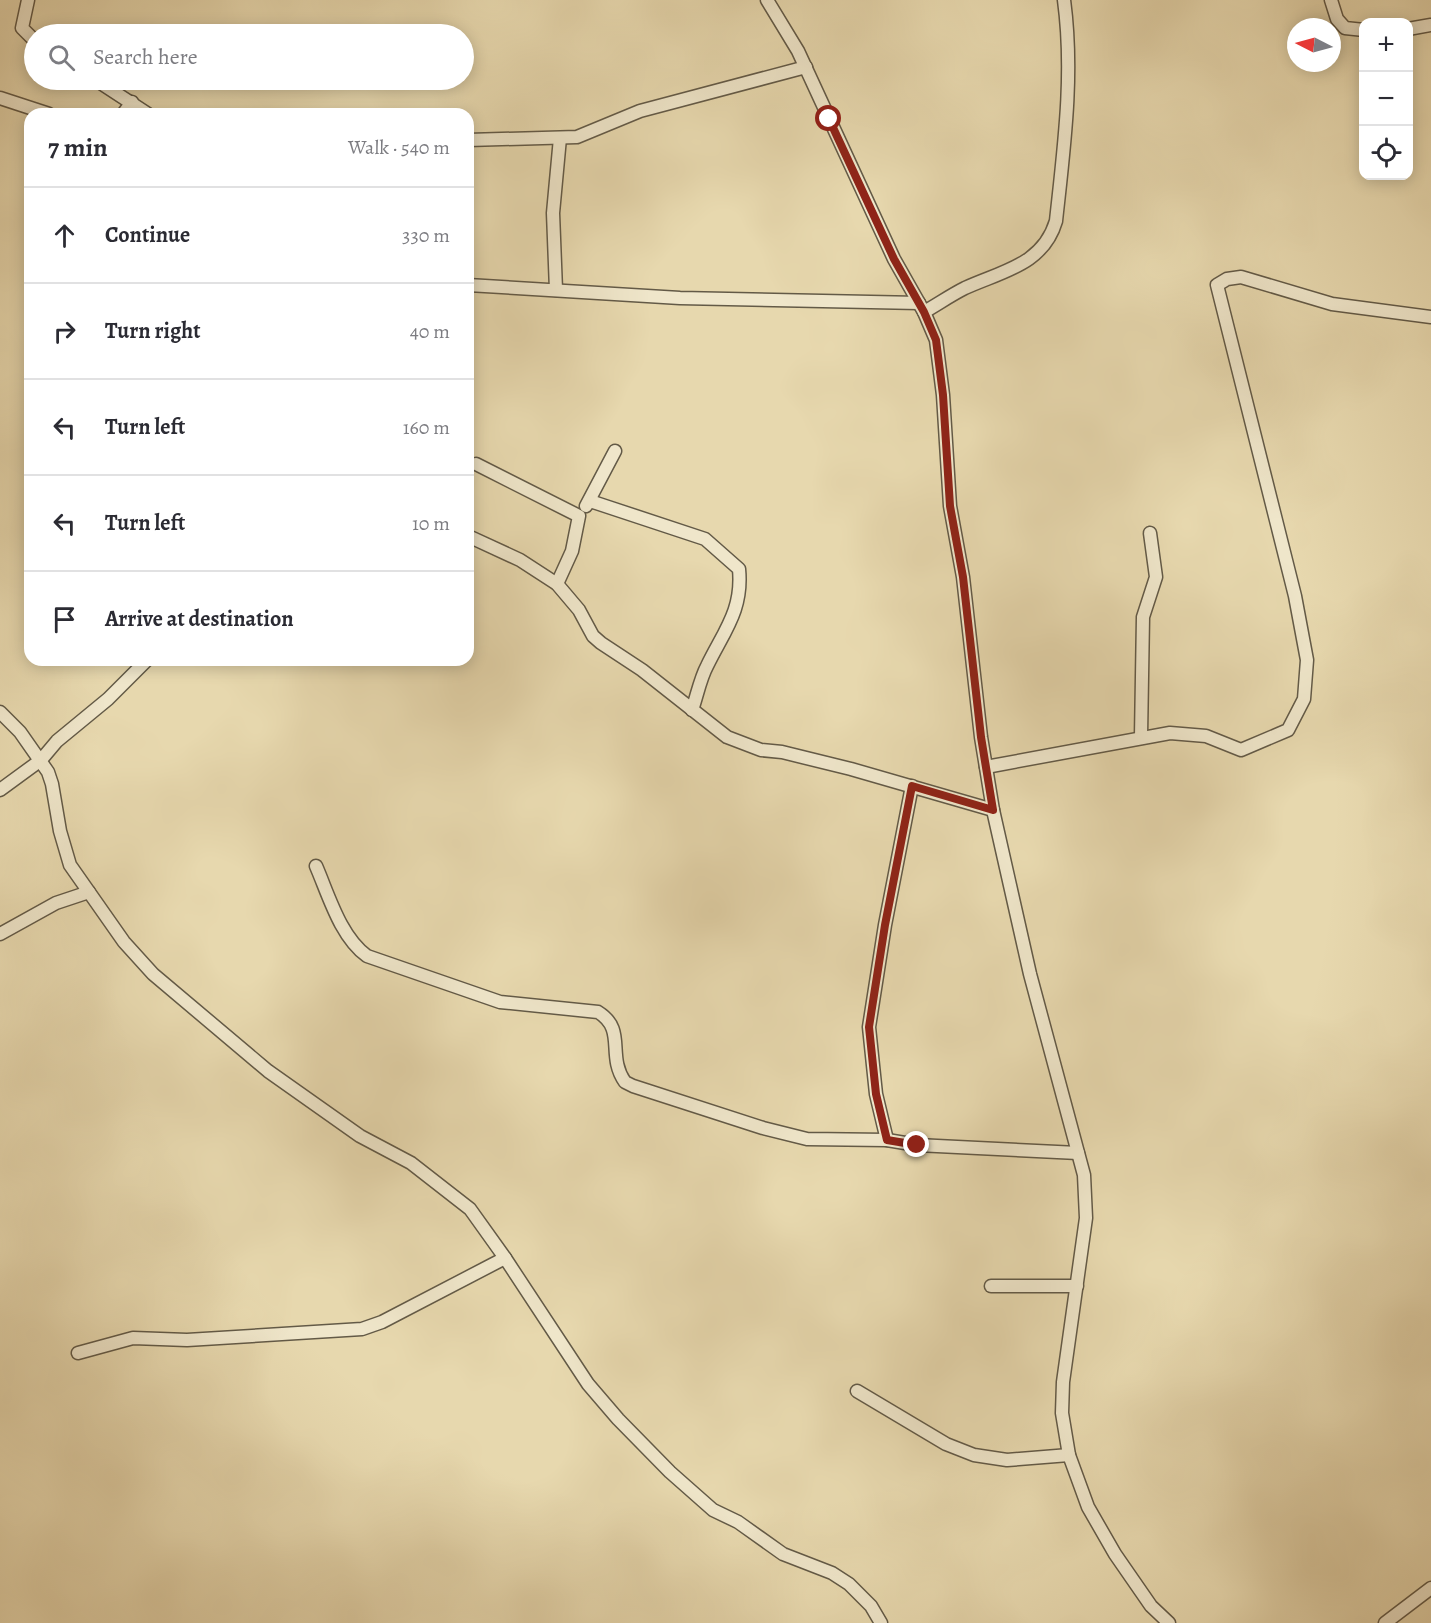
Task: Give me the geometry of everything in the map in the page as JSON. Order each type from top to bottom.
[{"type":"street","points":[[24,30],[22,28],[28,0]]},
{"type":"street","points":[[767,0],[806,67],[894,259],[922,308],[936,340],[943,395],[950,506],[963,577],[993,810],[1030,974],[1084,1175],[1086,1218],[1063,1382],[1062,1413],[1069,1455],[1088,1507],[1115,1554],[1151,1606],[1169,1623]]},
{"type":"street","points":[[474,285],[680,298],[922,308],[1028,262],[1053,234],[1058,210],[1068,91],[1069,34],[1064,0]]},
{"type":"street","points":[[1331,0],[1337,19],[1344,28],[1359,30]]},
{"type":"street","points":[[1413,28],[1431,25]]},
{"type":"street","points":[[474,140],[577,137],[640,111],[806,67]]},
{"type":"street","points":[[112,90],[140,108]]},
{"type":"street","points":[[0,98],[31,108]]},
{"type":"street","points":[[128,108],[132,102]]},
{"type":"street","points":[[556,290],[553,213],[560,138]]},
{"type":"street","points":[[986,767],[1141,736],[1170,733],[1206,736],[1241,750],[1288,730],[1304,699],[1306,660],[1295,596],[1217,285],[1227,279],[1241,277],[1332,304],[1431,317]]},
{"type":"street","points":[[557,584],[572,550],[579,516],[590,501],[615,452]]},
{"type":"street","points":[[476,464],[579,516]]},
{"type":"street","points":[[590,501],[705,539],[739,569],[740,582],[734,619],[706,668],[692,711]]},
{"type":"street","points":[[1141,736],[1143,617],[1156,577],[1149,533]]},
{"type":"street","points":[[474,539],[520,560],[557,584],[579,610],[593,636],[727,737],[744,745],[912,786],[993,810]]},
{"type":"street","points":[[0,790],[41,760],[57,741],[108,699],[141,666]]},
{"type":"street","points":[[0,712],[41,760],[52,784],[67,859],[124,942],[153,974],[268,1071],[360,1136],[411,1163],[470,1209],[506,1258],[588,1384],[669,1472],[713,1510],[738,1522],[783,1554],[832,1573],[849,1584],[870,1606],[881,1623]]},
{"type":"street","points":[[887,1140],[876,1094],[869,1027],[885,925],[912,786]]},
{"type":"street","points":[[316,866],[345,930],[355,947],[367,956],[500,1002],[598,1012],[609,1019],[614,1027],[615,1063],[625,1082],[763,1128],[807,1138],[887,1140],[917,1145],[1078,1153]]},
{"type":"street","points":[[0,934],[56,903],[89,892]]},
{"type":"street","points":[[78,1353],[133,1338],[186,1340],[362,1329],[382,1322],[506,1258]]},
{"type":"street","points":[[991,1286],[1077,1286]]},
{"type":"street","points":[[857,1391],[946,1444],[974,1455],[1007,1460],[1069,1455]]},
{"type":"street","points":[[1385,1623],[1431,1588]]},
{"type":"route","points":[[829,119],[894,259],[924,312],[936,340],[943,395],[950,506],[960,555],[981,737],[993,810],[912,786],[885,925],[869,1027],[870,1055],[876,1094],[887,1140],[917,1145]]}]
